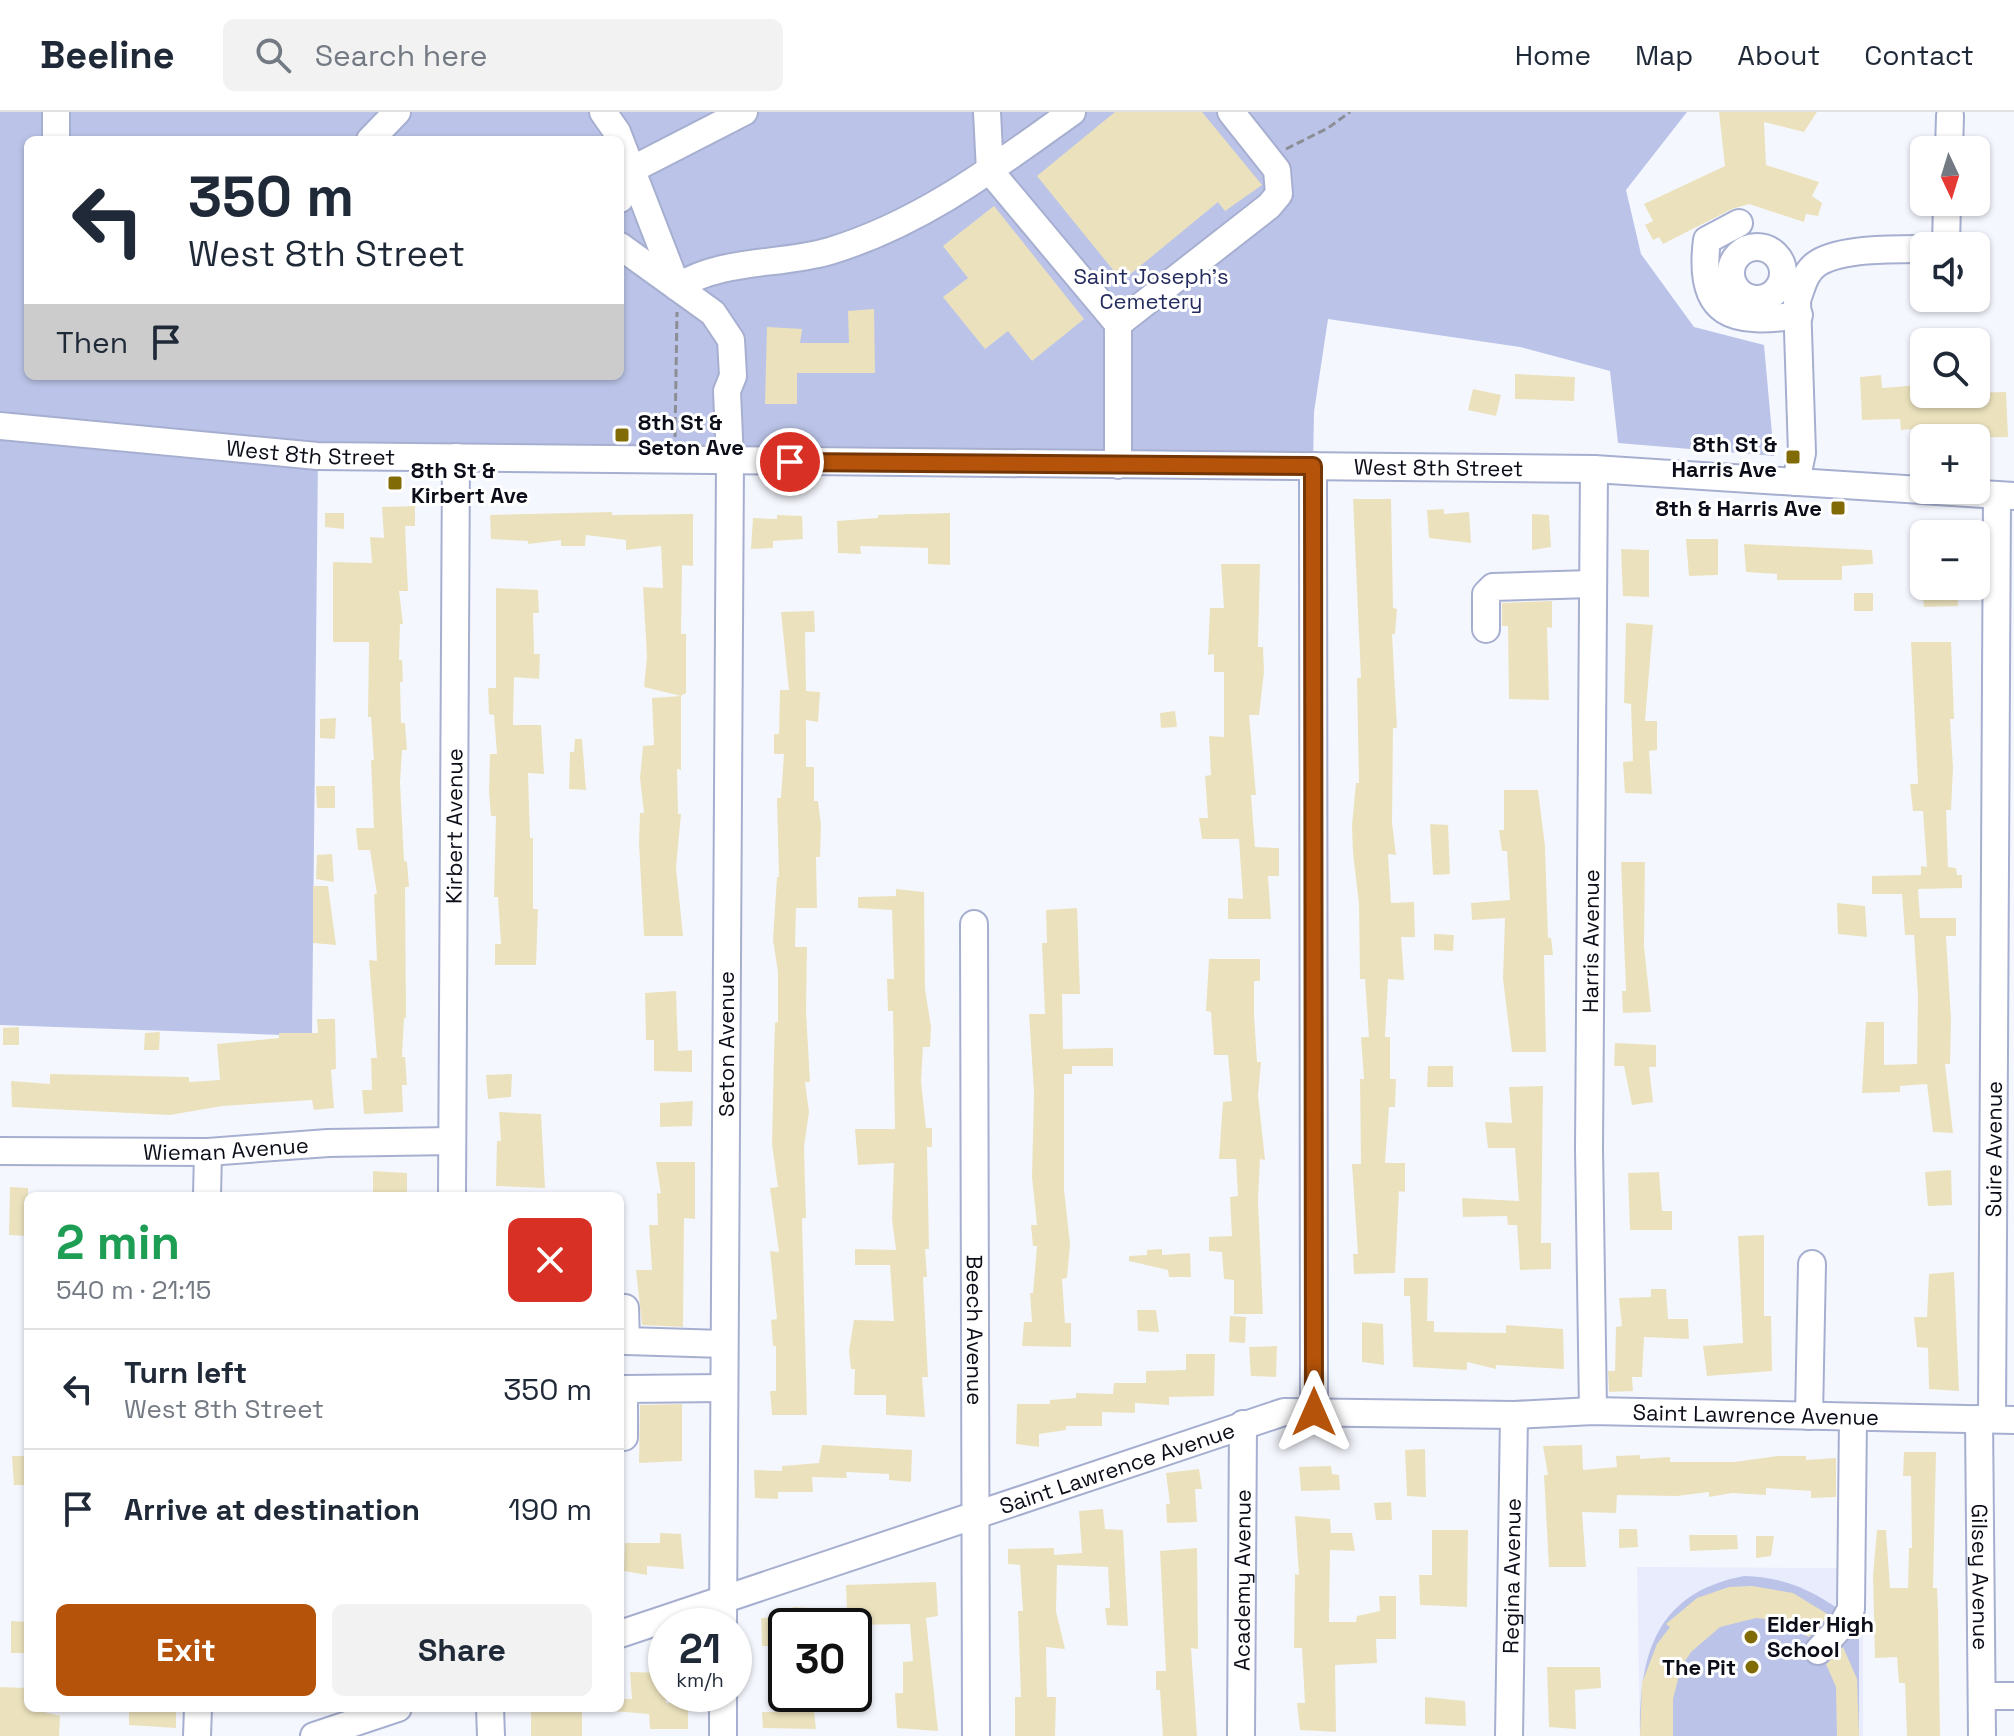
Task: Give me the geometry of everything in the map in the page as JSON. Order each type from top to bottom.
[{"type":"street","points":[[56,112],[56,136]]},
{"type":"street","points":[[374,136],[397,112]]},
{"type":"street","points":[[603,112],[618,136]]},
{"type":"street","points":[[624,188],[631,170],[744,112]]},
{"type":"street","points":[[987,112],[990,171],[1118,324],[1118,465]]},
{"type":"street","points":[[677,287],[699,274],[827,252],[893,228],[963,191],[1072,112]]},
{"type":"street","points":[[1118,324],[1269,206],[1279,194],[1281,182],[1271,162],[1231,112]]},
{"type":"street","points":[[1949,136],[1950,116]]},
{"type":"street","points":[[624,151],[677,287]]},
{"type":"street","points":[[1739,223],[1707,240],[1704,266],[1714,299],[1729,315],[1760,321],[1792,299],[1804,278],[1819,262],[1874,249],[1910,249]]},
{"type":"street","points":[[624,249],[677,287]]},
{"type":"street","name":"Seton Avenue","points":[[677,287],[713,313],[731,340],[733,376],[727,391],[730,461],[723,1608]]},
{"type":"street","points":[[1792,299],[1802,453],[1796,482]]},
{"type":"street","name":"West 8th Street","points":[[0,426],[317,456],[1594,469],[2006,496]]},
{"type":"street","name":"Kirbert Avenue","points":[[452,1192],[456,457]]},
{"type":"street","points":[[1313,466],[1314,1412]]},
{"type":"street","name":"Harris Avenue","points":[[1593,1411],[1589,1148],[1594,469]]},
{"type":"street","name":"Suire Avenue","points":[[1995,1419],[2006,496]]},
{"type":"street","points":[[1486,629],[1486,594],[1493,587],[1592,584]]},
{"type":"street","name":"Beech Avenue","points":[[974,924],[976,1736]]},
{"type":"street","name":"Wieman Avenue","points":[[0,1151],[208,1152],[352,1141],[452,1141]]},
{"type":"street","points":[[207,1192],[208,1152]]},
{"type":"street","points":[[1809,1416],[1812,1264]]},
{"type":"street","points":[[625,1308],[626,1341],[724,1344]]},
{"type":"street","points":[[624,1437],[624,1389],[724,1388]]},
{"type":"street","name":"Saint Lawrence Avenue","points":[[624,1633],[1284,1412],[1514,1415],[1593,1411],[1995,1419]]},
{"type":"street","name":"Regina Avenue","points":[[1509,1736],[1514,1415]]},
{"type":"street","points":[[1818,1651],[1842,1625],[1851,1609],[1853,1417]]},
{"type":"street","name":"Gilsey Avenue","points":[[1982,1736],[1995,1419]]},
{"type":"street","name":"Academy Avenue","points":[[1241,1736],[1243,1424]]},
{"type":"street","points":[[1982,1696],[2014,1696]]},
{"type":"street","points":[[197,1736],[198,1712]]},
{"type":"street","points":[[314,1736],[386,1712]]},
{"type":"street","points":[[490,1712],[491,1736]]},
{"type":"street","points":[[723,1712],[723,1736]]},
{"type":"path","points":[[1271,162],[1287,147],[1328,128],[1350,112]]},
{"type":"path","points":[[675,460],[677,287]]},
{"type":"shaded area","name":"The Pit","points":[[1863,1417],[1863,1736],[1640,1736],[1637,1567],[1841,1568]]},
{"type":"green space","name":"Saint Joseph’s Cemetery","points":[[0,112],[1687,112],[1626,190],[1641,254],[1694,327],[1764,345],[1774,456],[1618,443],[1610,371],[1520,347],[1328,319],[1314,412],[1313,466],[318,456],[312,1036],[0,1025]]},
{"type":"green space","name":"The Pit","points":[[1744,1576],[1792,1584],[1859,1622],[1859,1736],[1640,1736],[1643,1679],[1658,1632],[1672,1613],[1690,1597],[1714,1584]]},
{"type":"building","points":[[1115,112],[1202,112],[1262,185],[1225,211],[1218,202],[1122,281],[1037,176]]},
{"type":"building","points":[[1719,112],[1817,112],[1804,132],[1764,122],[1766,165],[1819,182],[1812,196],[1822,203],[1818,216],[1806,214],[1804,222],[1749,204],[1732,209],[1663,244],[1659,237],[1653,240],[1645,225],[1653,221],[1644,204],[1725,166]]},
{"type":"building","points":[[994,206],[1084,319],[1032,361],[1008,331],[985,349],[943,297],[968,278],[943,246]]},
{"type":"building","points":[[874,309],[875,373],[797,373],[797,404],[765,404],[767,327],[802,329],[800,343],[849,343],[848,311]]},
{"type":"building","points":[[1515,374],[1575,377],[1574,401],[1515,399]]},
{"type":"building","points":[[1881,375],[1882,388],[1910,386],[1910,408],[1990,408],[1990,392],[2006,392],[2008,437],[1990,437],[1990,424],[1910,424],[1910,429],[1901,430],[1900,419],[1862,420],[1860,377]]},
{"type":"building","points":[[1473,389],[1501,395],[1496,416],[1468,410]]},
{"type":"building","points":[[1353,499],[1391,499],[1393,608],[1397,609],[1395,634],[1392,634],[1397,728],[1393,728],[1392,823],[1396,855],[1388,854],[1391,903],[1414,902],[1415,937],[1401,937],[1404,980],[1388,979],[1385,1037],[1390,1037],[1390,1079],[1396,1079],[1395,1107],[1389,1107],[1385,1163],[1405,1163],[1405,1192],[1399,1191],[1395,1273],[1354,1274],[1353,1254],[1358,1254],[1352,1164],[1361,1164],[1360,1079],[1364,1079],[1361,1037],[1369,1037],[1365,979],[1360,979],[1359,904],[1352,825],[1356,783],[1359,783],[1357,678],[1361,678]]},
{"type":"building","points":[[415,506],[415,526],[405,526],[408,591],[399,591],[403,624],[400,624],[399,660],[402,660],[403,682],[400,682],[401,723],[405,723],[407,750],[402,750],[400,783],[404,861],[407,862],[409,887],[405,887],[406,1018],[402,1057],[405,1057],[407,1085],[402,1085],[403,1112],[364,1114],[362,1090],[372,1090],[371,1058],[377,1058],[369,960],[377,961],[374,894],[377,894],[370,850],[358,850],[356,828],[374,828],[371,760],[374,760],[371,717],[368,717],[369,642],[333,642],[333,562],[372,563],[370,537],[384,538],[382,507]]},
{"type":"building","points":[[1444,509],[1444,514],[1469,512],[1471,543],[1429,538],[1427,510]]},
{"type":"building","points":[[612,512],[612,515],[693,514],[693,566],[682,565],[681,634],[686,634],[686,693],[681,696],[644,687],[647,657],[643,587],[663,588],[661,546],[626,550],[626,540],[586,535],[585,546],[561,546],[561,540],[528,544],[528,541],[491,539],[490,515]]},
{"type":"building","points":[[325,513],[344,513],[344,529],[325,527]]},
{"type":"building","points":[[950,513],[950,565],[928,564],[928,548],[860,546],[861,554],[838,553],[837,521],[878,518],[878,515]]},
{"type":"building","points":[[1532,514],[1549,515],[1551,547],[1532,550]]},
{"type":"building","points":[[777,515],[802,516],[803,539],[773,541],[773,548],[751,549],[753,518],[777,519]]},
{"type":"building","points":[[1686,539],[1718,539],[1718,575],[1689,576]]},
{"type":"building","points":[[1744,544],[1872,550],[1873,564],[1842,566],[1842,580],[1777,580],[1777,574],[1746,572]]},
{"type":"building","points":[[1621,549],[1649,550],[1649,597],[1623,596]]},
{"type":"building","points":[[1221,564],[1260,564],[1258,647],[1263,647],[1264,672],[1259,715],[1249,715],[1256,795],[1251,795],[1255,847],[1279,848],[1279,876],[1268,876],[1271,919],[1228,919],[1228,898],[1243,899],[1239,839],[1202,839],[1199,818],[1208,818],[1205,776],[1211,775],[1209,736],[1224,737],[1224,672],[1214,672],[1214,654],[1208,655],[1210,608],[1224,608]]},
{"type":"building","points":[[496,588],[538,590],[539,613],[533,613],[534,654],[540,654],[539,679],[514,677],[513,725],[541,725],[544,774],[528,773],[530,838],[533,838],[533,909],[538,909],[536,965],[495,965],[495,944],[501,944],[498,897],[494,897],[496,816],[491,816],[489,793],[490,754],[497,754],[494,715],[489,714],[488,688],[496,688]]},
{"type":"building","points":[[1854,593],[1873,593],[1873,611],[1854,611]]},
{"type":"building","points":[[1923,600],[1958,600],[1958,606],[1924,607]]},
{"type":"building","points":[[1552,601],[1552,628],[1547,627],[1549,700],[1509,699],[1508,626],[1502,626],[1502,603]]},
{"type":"building","points":[[814,611],[815,632],[805,632],[806,691],[820,692],[818,722],[806,720],[806,767],[814,767],[814,801],[818,801],[821,825],[820,857],[816,857],[817,908],[796,908],[795,947],[807,947],[806,1011],[810,1082],[805,1082],[809,1112],[804,1147],[806,1218],[802,1218],[807,1415],[772,1415],[770,1391],[776,1391],[776,1346],[773,1346],[771,1320],[777,1319],[770,1251],[779,1252],[770,1188],[778,1187],[772,1144],[775,1023],[778,1022],[778,972],[773,940],[779,877],[777,798],[781,798],[784,754],[774,754],[774,734],[779,734],[780,690],[789,690],[781,612]]},
{"type":"building","points":[[1626,623],[1653,625],[1645,721],[1657,721],[1657,750],[1649,751],[1652,794],[1625,793],[1623,762],[1633,761],[1631,704],[1624,703]]},
{"type":"building","points":[[1911,642],[1951,642],[1954,719],[1950,719],[1953,768],[1951,810],[1946,810],[1948,867],[1956,868],[1957,875],[1962,875],[1962,888],[1918,889],[1920,918],[1956,918],[1956,936],[1946,936],[1951,1019],[1950,1064],[1945,1064],[1953,1133],[1933,1132],[1927,1084],[1900,1086],[1900,1092],[1862,1093],[1866,1022],[1884,1022],[1884,1065],[1917,1064],[1918,996],[1914,935],[1905,935],[1902,894],[1872,894],[1872,876],[1921,875],[1921,866],[1927,867],[1923,811],[1913,811],[1910,784],[1918,784]]},
{"type":"building","points":[[681,696],[681,770],[677,769],[678,814],[681,814],[676,868],[683,936],[644,936],[639,843],[640,813],[644,813],[640,778],[643,746],[654,745],[652,698]]},
{"type":"building","points":[[1175,711],[1177,727],[1161,728],[1160,713]]},
{"type":"building","points":[[336,718],[335,739],[320,738],[320,719]]},
{"type":"building","points":[[575,739],[582,739],[586,790],[569,789],[570,752],[574,752]]},
{"type":"building","points":[[316,786],[335,786],[335,808],[317,808]]},
{"type":"building","points":[[1504,790],[1538,790],[1545,846],[1548,938],[1551,938],[1553,955],[1544,955],[1546,1052],[1512,1052],[1503,979],[1505,918],[1472,920],[1471,903],[1510,900],[1507,851],[1502,851],[1499,830],[1504,830]]},
{"type":"building","points":[[1430,824],[1448,825],[1450,874],[1433,875]]},
{"type":"building","points":[[332,854],[334,882],[316,879],[317,855]]},
{"type":"building","points":[[1621,862],[1645,862],[1644,946],[1651,1012],[1623,1013],[1622,991],[1626,991]]},
{"type":"building","points":[[313,886],[328,886],[336,945],[313,943]]},
{"type":"building","points":[[896,889],[924,892],[925,989],[931,1027],[930,1047],[923,1047],[921,1081],[926,1128],[932,1128],[932,1147],[927,1147],[929,1249],[925,1249],[927,1277],[923,1277],[928,1377],[922,1377],[925,1417],[886,1415],[886,1395],[854,1395],[855,1369],[851,1369],[849,1351],[854,1320],[894,1321],[890,1265],[855,1265],[855,1249],[896,1250],[892,1219],[894,1163],[858,1165],[855,1129],[895,1129],[893,1011],[888,1011],[887,979],[894,979],[892,910],[858,908],[858,897],[896,896]]},
{"type":"building","points":[[1837,903],[1865,906],[1867,937],[1838,934]]},
{"type":"building","points":[[1077,908],[1080,994],[1062,994],[1063,1049],[1113,1048],[1113,1066],[1072,1066],[1072,1074],[1064,1074],[1064,1189],[1070,1244],[1067,1278],[1062,1279],[1065,1323],[1071,1323],[1071,1347],[1022,1346],[1024,1322],[1032,1322],[1030,1293],[1033,1293],[1037,1246],[1033,1246],[1031,1225],[1037,1225],[1032,1177],[1034,1091],[1029,1014],[1045,1014],[1042,943],[1047,943],[1046,910]]},
{"type":"building","points":[[1434,934],[1454,935],[1453,951],[1434,950]]},
{"type":"building","points":[[1209,959],[1260,959],[1260,981],[1254,981],[1254,1015],[1257,1062],[1261,1062],[1258,1095],[1265,1160],[1260,1159],[1258,1201],[1263,1314],[1234,1314],[1234,1280],[1224,1279],[1222,1252],[1209,1251],[1209,1237],[1232,1236],[1230,1197],[1238,1196],[1236,1159],[1219,1159],[1223,1102],[1232,1101],[1228,1055],[1214,1055],[1211,1012],[1206,1011]]},
{"type":"building","points":[[676,991],[678,1051],[692,1050],[692,1072],[654,1071],[654,1040],[646,1040],[645,993]]},
{"type":"building","points":[[317,1019],[335,1019],[336,1069],[331,1070],[334,1108],[314,1110],[312,1100],[222,1106],[170,1115],[12,1107],[11,1081],[50,1084],[50,1074],[189,1077],[189,1082],[220,1080],[217,1044],[279,1038],[279,1033],[318,1033]]},
{"type":"building","points":[[19,1027],[19,1045],[3,1045],[3,1028]]},
{"type":"building","points":[[160,1032],[159,1050],[144,1050],[145,1033]]},
{"type":"building","points":[[1615,1043],[1656,1045],[1656,1067],[1649,1067],[1653,1102],[1632,1105],[1624,1066],[1614,1066]]},
{"type":"building","points":[[1428,1066],[1453,1066],[1453,1087],[1427,1087]]},
{"type":"building","points":[[512,1074],[511,1097],[488,1099],[486,1075]]},
{"type":"building","points":[[1543,1086],[1541,1243],[1551,1243],[1551,1269],[1520,1270],[1517,1225],[1508,1225],[1507,1216],[1463,1217],[1462,1198],[1519,1201],[1515,1148],[1488,1148],[1485,1122],[1512,1123],[1509,1087]]},
{"type":"building","points":[[693,1101],[692,1126],[660,1127],[660,1103]]},
{"type":"building","points":[[499,1112],[541,1114],[545,1188],[496,1186],[497,1141],[501,1141]]},
{"type":"building","points":[[656,1162],[695,1162],[695,1219],[684,1218],[683,1327],[642,1325],[636,1270],[652,1270],[649,1225],[658,1225],[657,1193],[661,1194]]},
{"type":"building","points":[[1951,1170],[1952,1205],[1928,1206],[1925,1172]]},
{"type":"building","points":[[373,1171],[407,1173],[407,1192],[373,1192]]},
{"type":"building","points":[[1659,1172],[1662,1211],[1672,1211],[1672,1230],[1630,1230],[1628,1173]]},
{"type":"building","points":[[10,1187],[28,1188],[28,1192],[24,1192],[24,1236],[9,1235]]},
{"type":"building","points":[[1764,1235],[1764,1316],[1771,1316],[1772,1371],[1707,1376],[1703,1346],[1743,1343],[1738,1236]]},
{"type":"building","points":[[1162,1249],[1162,1255],[1190,1253],[1191,1277],[1169,1277],[1168,1270],[1129,1261],[1129,1256],[1147,1255],[1147,1250]]},
{"type":"building","points":[[1954,1272],[1959,1391],[1929,1389],[1928,1348],[1917,1347],[1914,1317],[1927,1317],[1929,1274]]},
{"type":"building","points":[[1404,1278],[1428,1278],[1427,1321],[1434,1321],[1434,1332],[1506,1333],[1506,1325],[1563,1329],[1564,1369],[1496,1365],[1496,1369],[1467,1362],[1467,1370],[1413,1367],[1410,1296],[1404,1296]]},
{"type":"building","points":[[1651,1289],[1666,1289],[1668,1319],[1688,1319],[1689,1339],[1644,1337],[1642,1377],[1632,1377],[1633,1391],[1609,1392],[1608,1371],[1615,1371],[1616,1327],[1622,1326],[1619,1298],[1651,1297]]},
{"type":"building","points":[[1137,1310],[1156,1310],[1159,1332],[1138,1331]]},
{"type":"building","points":[[1230,1316],[1246,1317],[1245,1343],[1229,1342]]},
{"type":"building","points":[[1362,1322],[1383,1324],[1384,1365],[1362,1362]]},
{"type":"building","points":[[1277,1346],[1276,1377],[1251,1376],[1249,1347]]},
{"type":"building","points":[[1186,1354],[1215,1354],[1214,1396],[1169,1397],[1169,1405],[1135,1403],[1135,1413],[1102,1412],[1102,1426],[1066,1426],[1066,1430],[1039,1434],[1039,1447],[1016,1444],[1017,1404],[1050,1404],[1050,1400],[1076,1398],[1076,1393],[1113,1394],[1114,1383],[1146,1383],[1146,1371],[1186,1370]]},
{"type":"building","points":[[682,1404],[682,1461],[639,1463],[640,1405]]},
{"type":"building","points":[[822,1445],[912,1450],[911,1482],[889,1480],[889,1474],[846,1472],[847,1478],[812,1477],[813,1492],[778,1492],[778,1499],[755,1498],[754,1470],[782,1471],[782,1466],[819,1463]]},
{"type":"building","points":[[1582,1445],[1583,1470],[1617,1467],[1616,1456],[1640,1455],[1640,1459],[1670,1457],[1670,1462],[1734,1462],[1778,1456],[1806,1456],[1806,1460],[1836,1458],[1836,1497],[1811,1498],[1811,1491],[1766,1488],[1766,1495],[1732,1493],[1709,1497],[1709,1492],[1677,1496],[1617,1495],[1616,1513],[1582,1512],[1586,1567],[1549,1567],[1544,1475],[1548,1475],[1543,1446]]},
{"type":"building","points":[[1425,1449],[1426,1497],[1407,1496],[1405,1450]]},
{"type":"building","points":[[1904,1452],[1936,1452],[1933,1588],[1937,1588],[1940,1736],[1907,1736],[1905,1683],[1899,1683],[1897,1657],[1875,1658],[1873,1575],[1877,1530],[1886,1530],[1890,1588],[1908,1588],[1909,1548],[1912,1548],[1911,1476],[1903,1476]]},
{"type":"building","points":[[12,1456],[24,1456],[24,1485],[14,1485]]},
{"type":"building","points":[[1331,1466],[1332,1474],[1339,1475],[1340,1490],[1301,1491],[1299,1467]]},
{"type":"building","points":[[1199,1469],[1202,1489],[1195,1489],[1197,1522],[1167,1523],[1166,1504],[1170,1504],[1166,1473]]},
{"type":"building","points":[[1391,1502],[1392,1520],[1376,1520],[1374,1503]]},
{"type":"building","points":[[1103,1509],[1105,1529],[1123,1530],[1128,1626],[1107,1625],[1105,1608],[1110,1608],[1108,1567],[1057,1565],[1056,1611],[1065,1649],[1046,1647],[1047,1697],[1056,1697],[1055,1736],[1015,1736],[1015,1697],[1021,1697],[1018,1611],[1023,1611],[1020,1565],[1008,1564],[1008,1549],[1054,1548],[1054,1555],[1082,1553],[1079,1511]]},
{"type":"building","points":[[1295,1516],[1330,1519],[1331,1533],[1352,1533],[1355,1551],[1330,1550],[1329,1622],[1356,1622],[1357,1616],[1380,1611],[1379,1596],[1396,1596],[1396,1639],[1376,1639],[1377,1663],[1335,1665],[1336,1732],[1300,1730],[1297,1703],[1305,1703],[1302,1648],[1294,1648],[1295,1574],[1299,1575]]},
{"type":"building","points":[[1619,1529],[1637,1529],[1638,1547],[1619,1548]]},
{"type":"building","points":[[1432,1530],[1468,1530],[1467,1607],[1420,1605],[1419,1575],[1432,1575]]},
{"type":"building","points":[[660,1533],[681,1534],[684,1569],[647,1566],[647,1575],[624,1571],[625,1543],[660,1543]]},
{"type":"building","points":[[1689,1535],[1737,1535],[1738,1549],[1690,1551]]},
{"type":"building","points":[[1756,1536],[1774,1536],[1771,1556],[1756,1558]]},
{"type":"building","points":[[1197,1548],[1198,1649],[1191,1648],[1197,1736],[1163,1736],[1160,1690],[1156,1690],[1156,1671],[1166,1671],[1160,1551]]},
{"type":"building","points":[[936,1582],[938,1616],[926,1618],[938,1731],[897,1728],[895,1693],[903,1693],[903,1662],[913,1661],[910,1624],[872,1625],[872,1608],[847,1608],[846,1585]]},
{"type":"building","points":[[1752,1586],[1793,1593],[1829,1615],[1809,1637],[1775,1620],[1756,1618],[1720,1627],[1691,1652],[1681,1667],[1673,1699],[1673,1736],[1640,1736],[1642,1683],[1657,1644],[1670,1627],[1666,1624],[1697,1598],[1729,1587]]},
{"type":"building","points":[[761,1618],[768,1618],[768,1646],[762,1646]]},
{"type":"building","points":[[11,1621],[24,1622],[24,1653],[11,1653]]},
{"type":"building","points":[[1843,1647],[1857,1679],[1859,1736],[1837,1736],[1836,1687],[1826,1664]]},
{"type":"building","points":[[1547,1667],[1600,1667],[1601,1688],[1575,1690],[1576,1729],[1549,1727]]},
{"type":"building","points":[[630,1672],[648,1672],[648,1712],[688,1712],[688,1729],[650,1729],[649,1714],[624,1712],[624,1699],[632,1699]]},
{"type":"building","points":[[0,1687],[24,1688],[24,1712],[60,1716],[59,1736],[0,1736]]},
{"type":"building","points":[[1425,1697],[1465,1701],[1466,1726],[1425,1724]]},
{"type":"building","points":[[129,1712],[176,1712],[176,1728],[129,1725]]},
{"type":"building","points":[[531,1712],[582,1712],[582,1736],[531,1736]]},
{"type":"building","points":[[762,1712],[814,1712],[816,1729],[763,1728]]},
{"type":"place","name":"8th St & Seton Ave","points":[[622,435]]},
{"type":"place","name":"8th St & Harris Ave","points":[[1793,457]]},
{"type":"place","name":"8th St & Kirbert Ave","points":[[395,483]]},
{"type":"place","name":"8th & Harris Ave","points":[[1838,508]]},
{"type":"place","name":"Elder High School","points":[[1751,1637]]},
{"type":"place","name":"The Pit","points":[[1752,1667]]},
{"type":"route","points":[[790,462],[1313,466],[1314,1412]]}]
